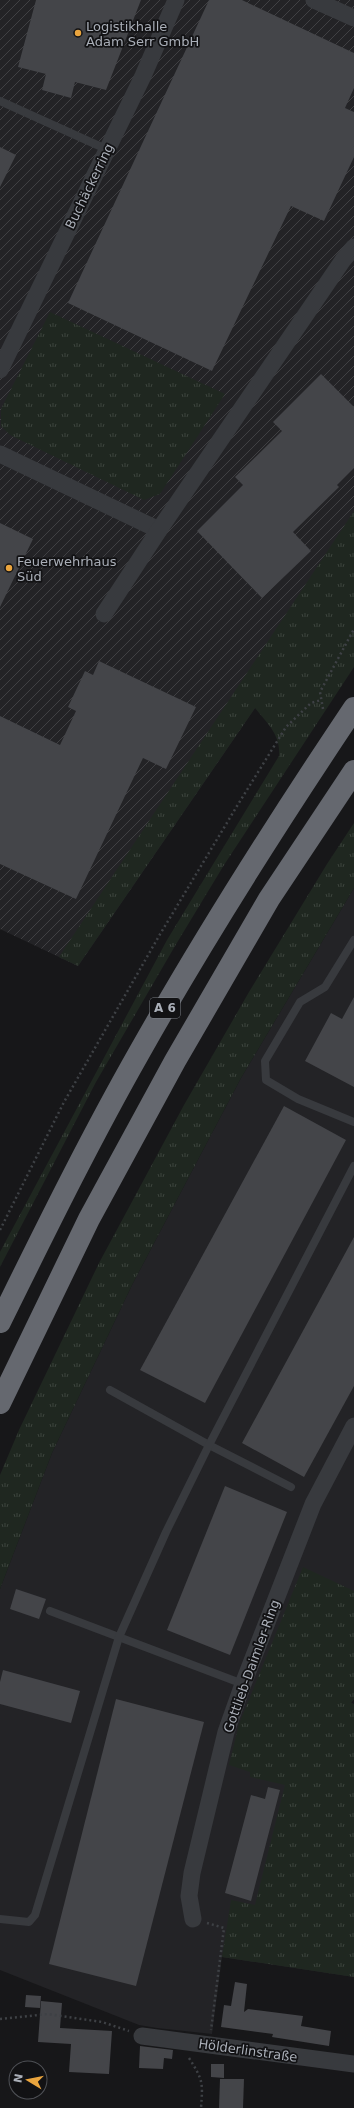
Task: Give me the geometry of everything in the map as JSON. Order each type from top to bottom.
[{"type":"highway","name":"A 6","points":[[0,1322],[98,1126],[140,1052],[241,880],[354,708]]},
{"type":"highway","name":"A 6","points":[[0,1403],[90,1219],[175,1060],[269,899],[354,771]]},
{"type":"street","name":"Buchäckerring","points":[[0,370],[106,149],[143,76],[176,0]]},
{"type":"street","points":[[314,0],[354,18]]},
{"type":"street","points":[[104,614],[159,530],[343,260],[354,247]]},
{"type":"street","points":[[0,454],[159,530]]},
{"type":"street","name":"Gottlieb-Daimler-Ring","points":[[193,1919],[189,1896],[192,1873],[226,1732],[243,1684],[313,1504],[354,1426]]},
{"type":"street","name":"Hölderlinstraße","points":[[142,2036],[354,2064]]},
{"type":"lane","points":[[0,101],[106,149]]},
{"type":"lane","points":[[354,940],[325,986],[300,1002],[265,1061],[266,1080],[298,1099],[354,1122]]},
{"type":"lane","points":[[0,1919],[29,1922],[35,1915],[119,1637],[166,1532],[209,1445],[354,1166]]},
{"type":"lane","points":[[110,1390],[209,1445],[291,1487]]},
{"type":"lane","points":[[50,1611],[243,1684]]},
{"type":"path","points":[[324,709],[320,692],[324,682],[354,629]]},
{"type":"path","points":[[0,1230],[64,1102],[159,936],[229,820],[286,728],[311,704],[321,700]]},
{"type":"path","points":[[193,1919],[224,1928],[209,2045]]},
{"type":"path","points":[[0,2019],[48,2014],[102,2022],[142,2036]]},
{"type":"path","points":[[179,2040],[201,2077],[201,2108]]},
{"type":"shaded area","points":[[0,0],[354,0],[354,571],[255,708],[78,966],[0,929]]},
{"type":"shaded area","points":[[354,888],[354,1699],[351,1703],[354,1704],[354,1977],[222,1957],[212,2034],[139,2025],[0,1970],[0,1589],[52,1453],[132,1285],[241,1078]]},
{"type":"green space","points":[[50,312],[225,394],[160,494],[144,500],[10,435],[1,426],[1,409]]},
{"type":"green space","points":[[354,511],[354,667],[224,865],[175,946],[96,1082],[0,1267],[0,1252],[167,940],[279,756],[278,742],[272,730],[255,708],[78,966],[59,957]]},
{"type":"green space","points":[[354,823],[354,888],[241,1078],[132,1285],[52,1453],[0,1589],[0,1475],[19,1430],[99,1263],[184,1105],[249,992],[327,864]]},
{"type":"green space","points":[[303,1567],[354,1591],[354,1699],[351,1703],[354,1704],[354,1977],[222,1957],[231,1900],[255,1905],[285,1785],[250,1777],[250,1772],[229,1765],[239,1724]]},
{"type":"building","name":"Logistikhalle Adam Serr GmbH","points":[[36,0],[141,0],[106,90],[75,82],[71,98],[42,90],[46,74],[18,67]]},
{"type":"building","points":[[209,0],[242,0],[354,53],[354,88],[345,108],[354,112],[354,157],[324,221],[291,206],[212,371],[68,303]]},
{"type":"building","points":[[0,147],[16,155],[0,187]]},
{"type":"building","points":[[321,374],[354,407],[354,468],[337,485],[339,487],[293,532],[311,551],[262,598],[197,531],[243,485],[235,477],[282,431],[273,422]]},
{"type":"building","name":"Feuerwehrhaus Süd","points":[[0,523],[33,539],[0,607]]},
{"type":"building","points":[[99,661],[196,707],[166,769],[143,758],[76,899],[0,864],[0,716],[60,745],[76,711],[68,707],[85,671],[93,675]]},
{"type":"building","points":[[354,997],[354,1087],[305,1061],[331,1013],[342,1019]]},
{"type":"building","points":[[284,1106],[346,1140],[205,1403],[140,1370]]},
{"type":"building","points":[[354,1237],[354,1386],[304,1477],[242,1443]]},
{"type":"building","points":[[225,1486],[287,1512],[230,1655],[167,1630]]},
{"type":"building","points":[[16,1589],[46,1599],[39,1619],[10,1609]]},
{"type":"building","points":[[3,1670],[80,1691],[71,1723],[0,1704],[0,1682]]},
{"type":"building","points":[[116,1699],[204,1722],[136,1986],[49,1964]]},
{"type":"building","points":[[268,1787],[280,1790],[251,1901],[225,1893],[251,1795],[265,1799]]},
{"type":"building","points":[[235,1982],[247,1984],[244,2012],[248,2009],[303,2016],[301,2026],[331,2031],[329,2046],[272,2037],[273,2034],[221,2027],[224,2005],[231,2006]]},
{"type":"building","points":[[26,1995],[41,1996],[40,2008],[25,2007]]},
{"type":"building","points":[[41,2001],[62,2003],[60,2028],[112,2031],[109,2074],[69,2072],[71,2044],[38,2042]]},
{"type":"building","points":[[140,2046],[173,2050],[172,2059],[164,2058],[163,2069],[139,2068]]},
{"type":"building","points":[[211,2064],[224,2064],[224,2078],[211,2077]]},
{"type":"building","points":[[220,2079],[244,2079],[243,2108],[219,2108]]},
{"type":"place","name":"Logistikhalle Adam Serr GmbH","points":[[78,33]]},
{"type":"place","name":"Feuerwehrhaus Süd","points":[[9,568]]}]
